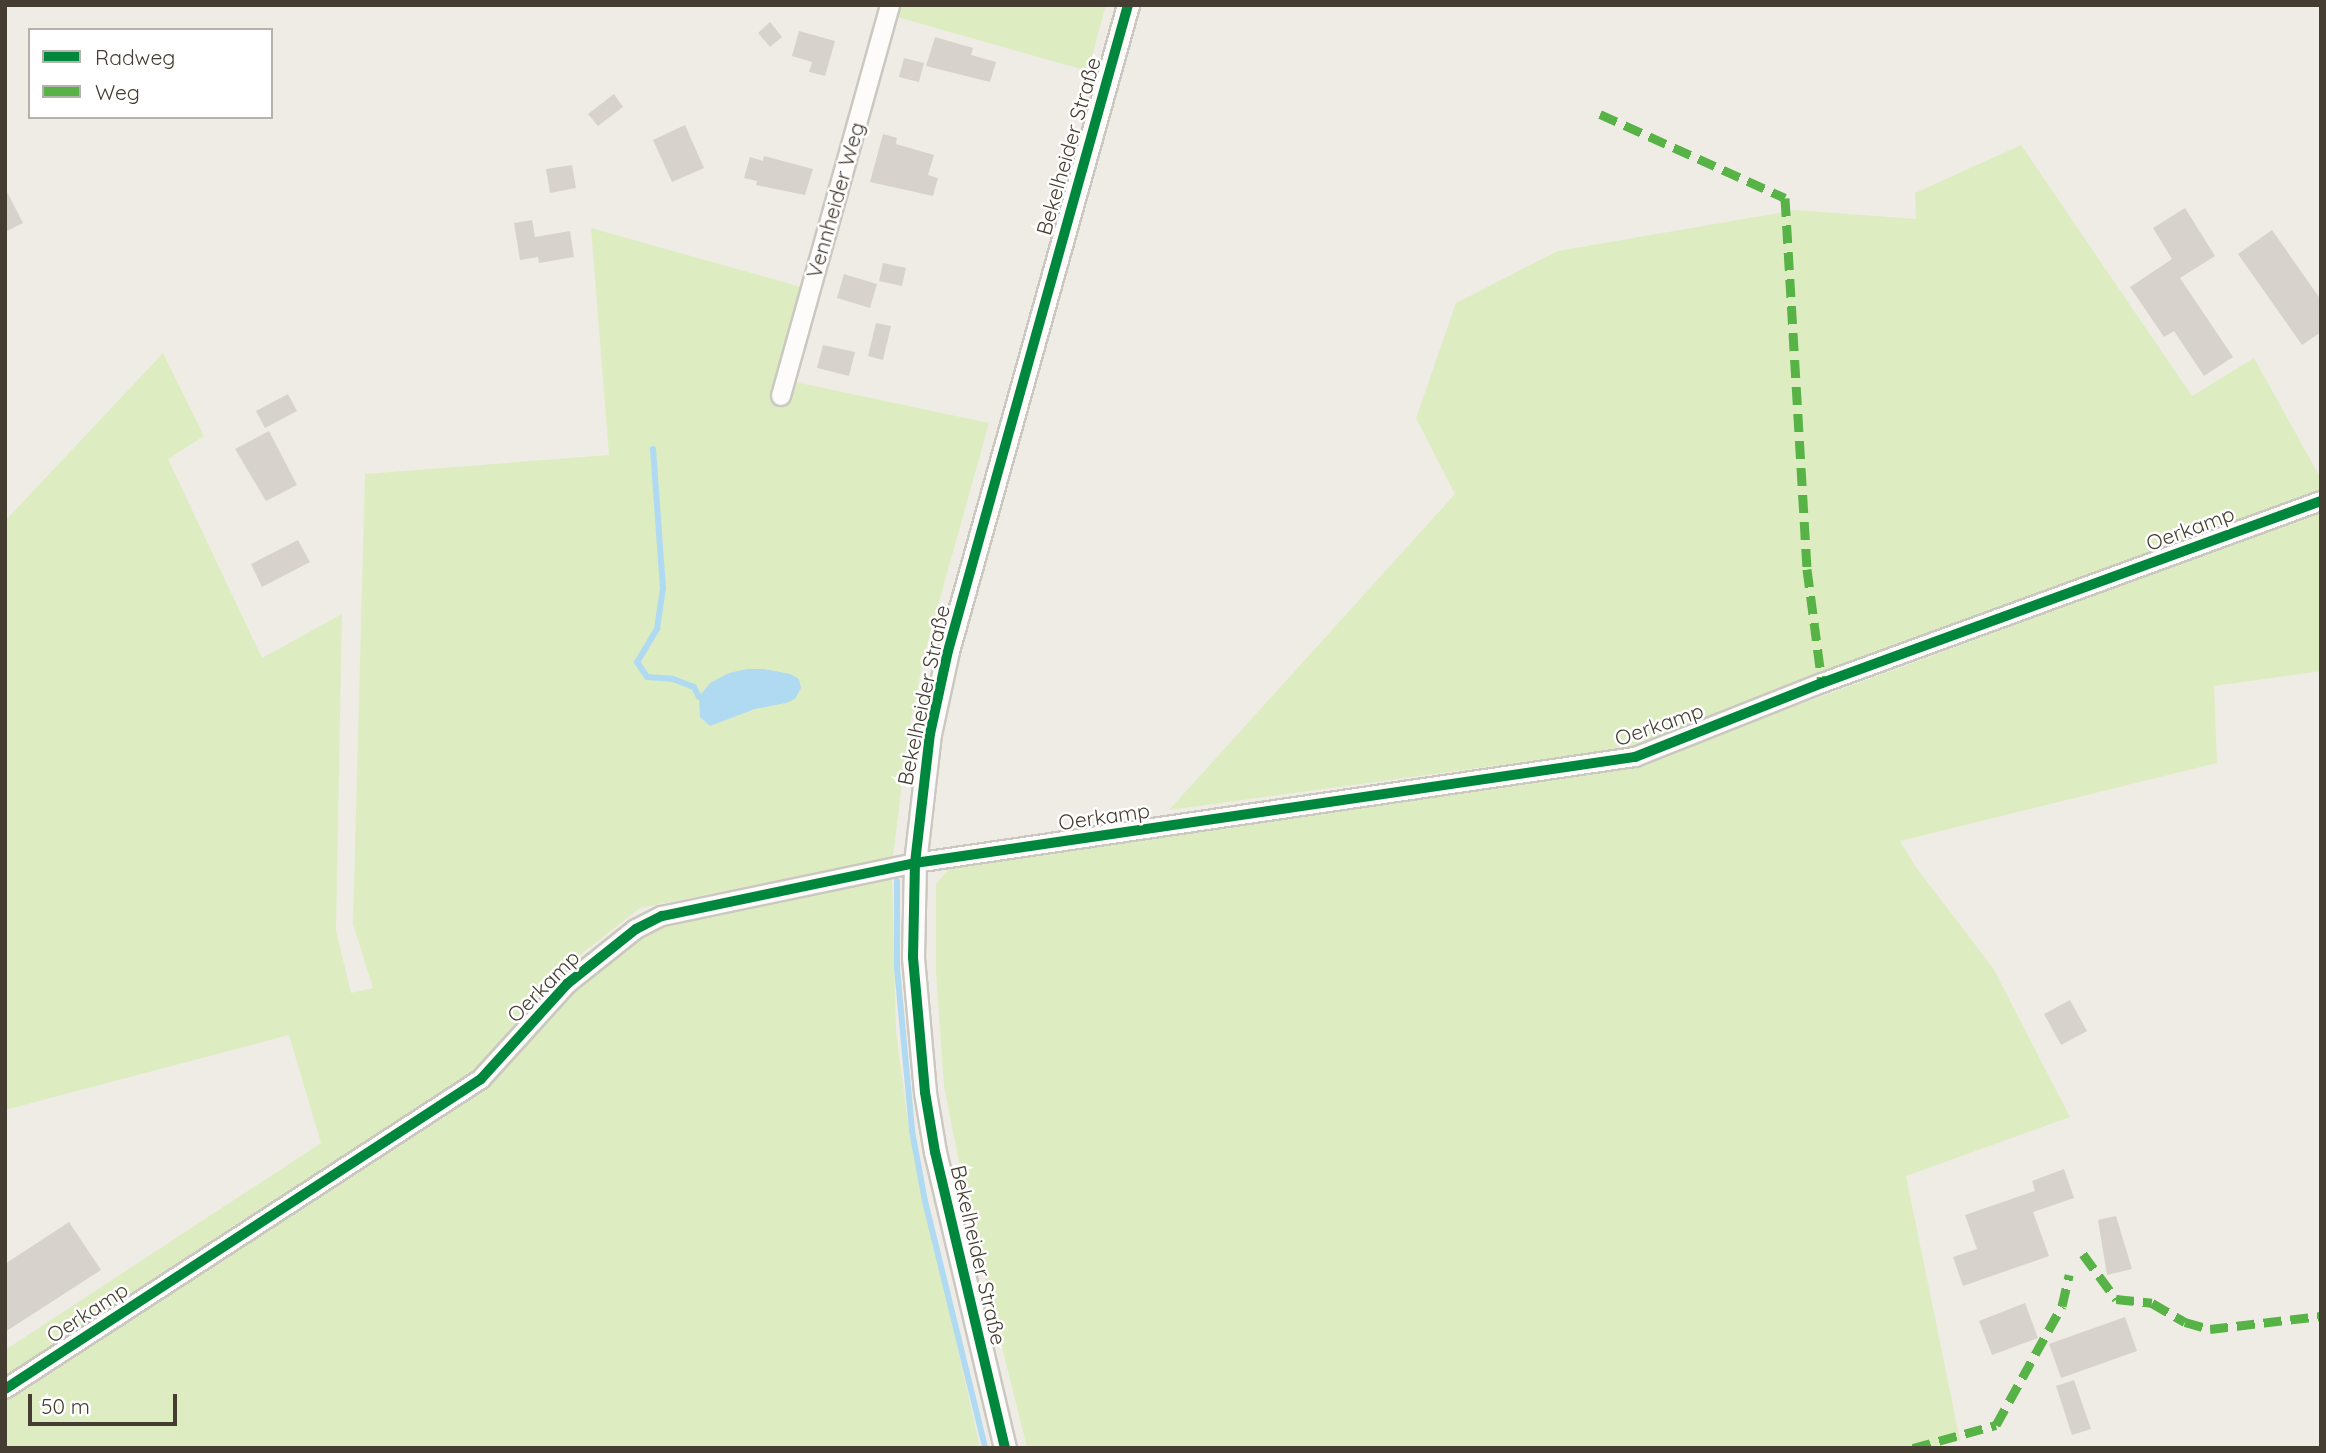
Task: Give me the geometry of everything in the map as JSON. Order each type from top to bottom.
[{"type":"street","name":"Vennheider Weg","points":[[781,396],[890,5]]},
{"type":"street","name":"Bekelheider Straße","points":[[1005,1448],[935,1152],[925,1092],[913,957],[915,863],[925,768],[948,651],[1128,5]]},
{"type":"street","name":"Oerkamp","points":[[5,1389],[438,1104],[481,1079],[567,984],[636,929],[662,916],[915,863],[1635,757],[1822,683],[2321,501]]},
{"type":"green space","points":[[901,5],[1106,5],[1088,71],[897,17]]},
{"type":"green space","points":[[2021,145],[2192,396],[2254,358],[2321,479],[2321,493],[1633,747],[1169,810],[1455,494],[1416,418],[1456,303],[1558,251],[1796,210],[1916,219],[1915,193]]},
{"type":"green space","points":[[591,228],[819,292],[795,382],[989,423],[925,652],[908,734],[893,857],[640,908],[557,973],[472,1074],[5,1381],[5,1350],[321,1143],[289,1035],[5,1110],[5,521],[163,353],[204,436],[168,459],[262,658],[342,614],[336,930],[351,993],[373,988],[353,924],[365,474],[609,455]]},
{"type":"green space","points":[[2321,512],[2321,671],[2214,686],[2217,763],[1900,841],[1915,866],[1993,968],[2070,1117],[1906,1176],[1960,1440],[1929,1448],[1027,1448],[970,1218],[944,1086],[936,972],[936,884],[949,869],[1636,765]]},
{"type":"green space","points":[[892,876],[896,1031],[909,1131],[980,1448],[5,1448],[5,1399],[488,1084],[570,992],[641,935],[665,923]]},
{"type":"water","points":[[747,669],[790,674],[799,679],[801,688],[795,699],[786,703],[755,709],[710,726],[700,717],[699,697],[710,683],[729,673]]},
{"type":"building","points":[[770,22],[782,37],[770,47],[758,33]]},
{"type":"building","points":[[799,31],[835,41],[825,76],[809,72],[812,62],[792,56]]},
{"type":"building","points":[[935,37],[973,48],[971,55],[996,62],[990,82],[926,66]]},
{"type":"building","points":[[904,58],[924,63],[919,82],[899,77]]},
{"type":"building","points":[[614,94],[623,107],[598,126],[588,114]]},
{"type":"building","points":[[685,125],[704,168],[672,182],[653,140]]},
{"type":"building","points":[[883,134],[897,138],[896,144],[934,155],[928,175],[938,178],[933,196],[870,182]]},
{"type":"building","points":[[764,156],[813,169],[805,195],[756,185],[757,181],[744,178],[750,157],[763,161]]},
{"type":"building","points":[[572,165],[576,188],[550,193],[546,169]]},
{"type":"building","points":[[5,188],[23,223],[5,232]]},
{"type":"building","points":[[2185,208],[2215,256],[2180,278],[2233,357],[2204,376],[2174,331],[2164,337],[2130,287],[2172,259],[2153,228]]},
{"type":"building","points":[[532,220],[535,237],[570,231],[574,257],[539,263],[538,257],[520,260],[514,223]]},
{"type":"building","points":[[2272,230],[2321,300],[2321,332],[2302,345],[2238,254]]},
{"type":"building","points":[[883,263],[906,268],[902,286],[879,281]]},
{"type":"building","points":[[844,274],[877,284],[870,308],[837,298]]},
{"type":"building","points":[[876,323],[891,326],[883,360],[868,356]]},
{"type":"building","points":[[823,345],[855,352],[849,376],[817,368]]},
{"type":"building","points":[[288,394],[297,411],[265,428],[256,411]]},
{"type":"building","points":[[269,431],[297,485],[266,501],[235,449]]},
{"type":"building","points":[[298,540],[310,562],[262,587],[251,564]]},
{"type":"building","points":[[2070,1000],[2087,1031],[2061,1045],[2044,1014]]},
{"type":"building","points":[[2064,1169],[2074,1198],[2033,1212],[2049,1256],[1963,1286],[1953,1257],[1977,1249],[1965,1215],[2035,1191],[2032,1181]]},
{"type":"building","points":[[2116,1216],[2132,1269],[2107,1275],[2098,1220]]},
{"type":"building","points":[[69,1222],[101,1270],[5,1332],[5,1264]]},
{"type":"building","points":[[2025,1303],[2038,1338],[1992,1355],[1979,1321]]},
{"type":"building","points":[[2125,1317],[2137,1351],[2061,1378],[2049,1344]]},
{"type":"building","points":[[2074,1380],[2091,1429],[2072,1435],[2056,1386]]},
{"type":"waterway","points":[[653,449],[663,588],[657,629],[637,662],[647,677],[673,679],[694,687],[699,697]]},
{"type":"waterway","points":[[897,881],[897,968],[912,1131],[925,1201],[985,1448]]},
{"type":"marked path","points":[[1600,114],[1785,198],[1807,569],[1822,683]]},
{"type":"marked path","points":[[2083,1254],[2116,1299],[2152,1303],[2185,1322],[2210,1329],[2321,1316]]},
{"type":"marked path","points":[[1913,1448],[1996,1425],[2062,1306],[2069,1275]]},
{"type":"cycle path","points":[[1005,1448],[935,1152],[925,1092],[913,957],[915,863],[930,734],[948,651],[1128,5]]},
{"type":"cycle path","points":[[5,1389],[481,1079],[567,984],[636,929],[662,916],[915,863],[1635,757],[1822,683],[2321,501]]}]
